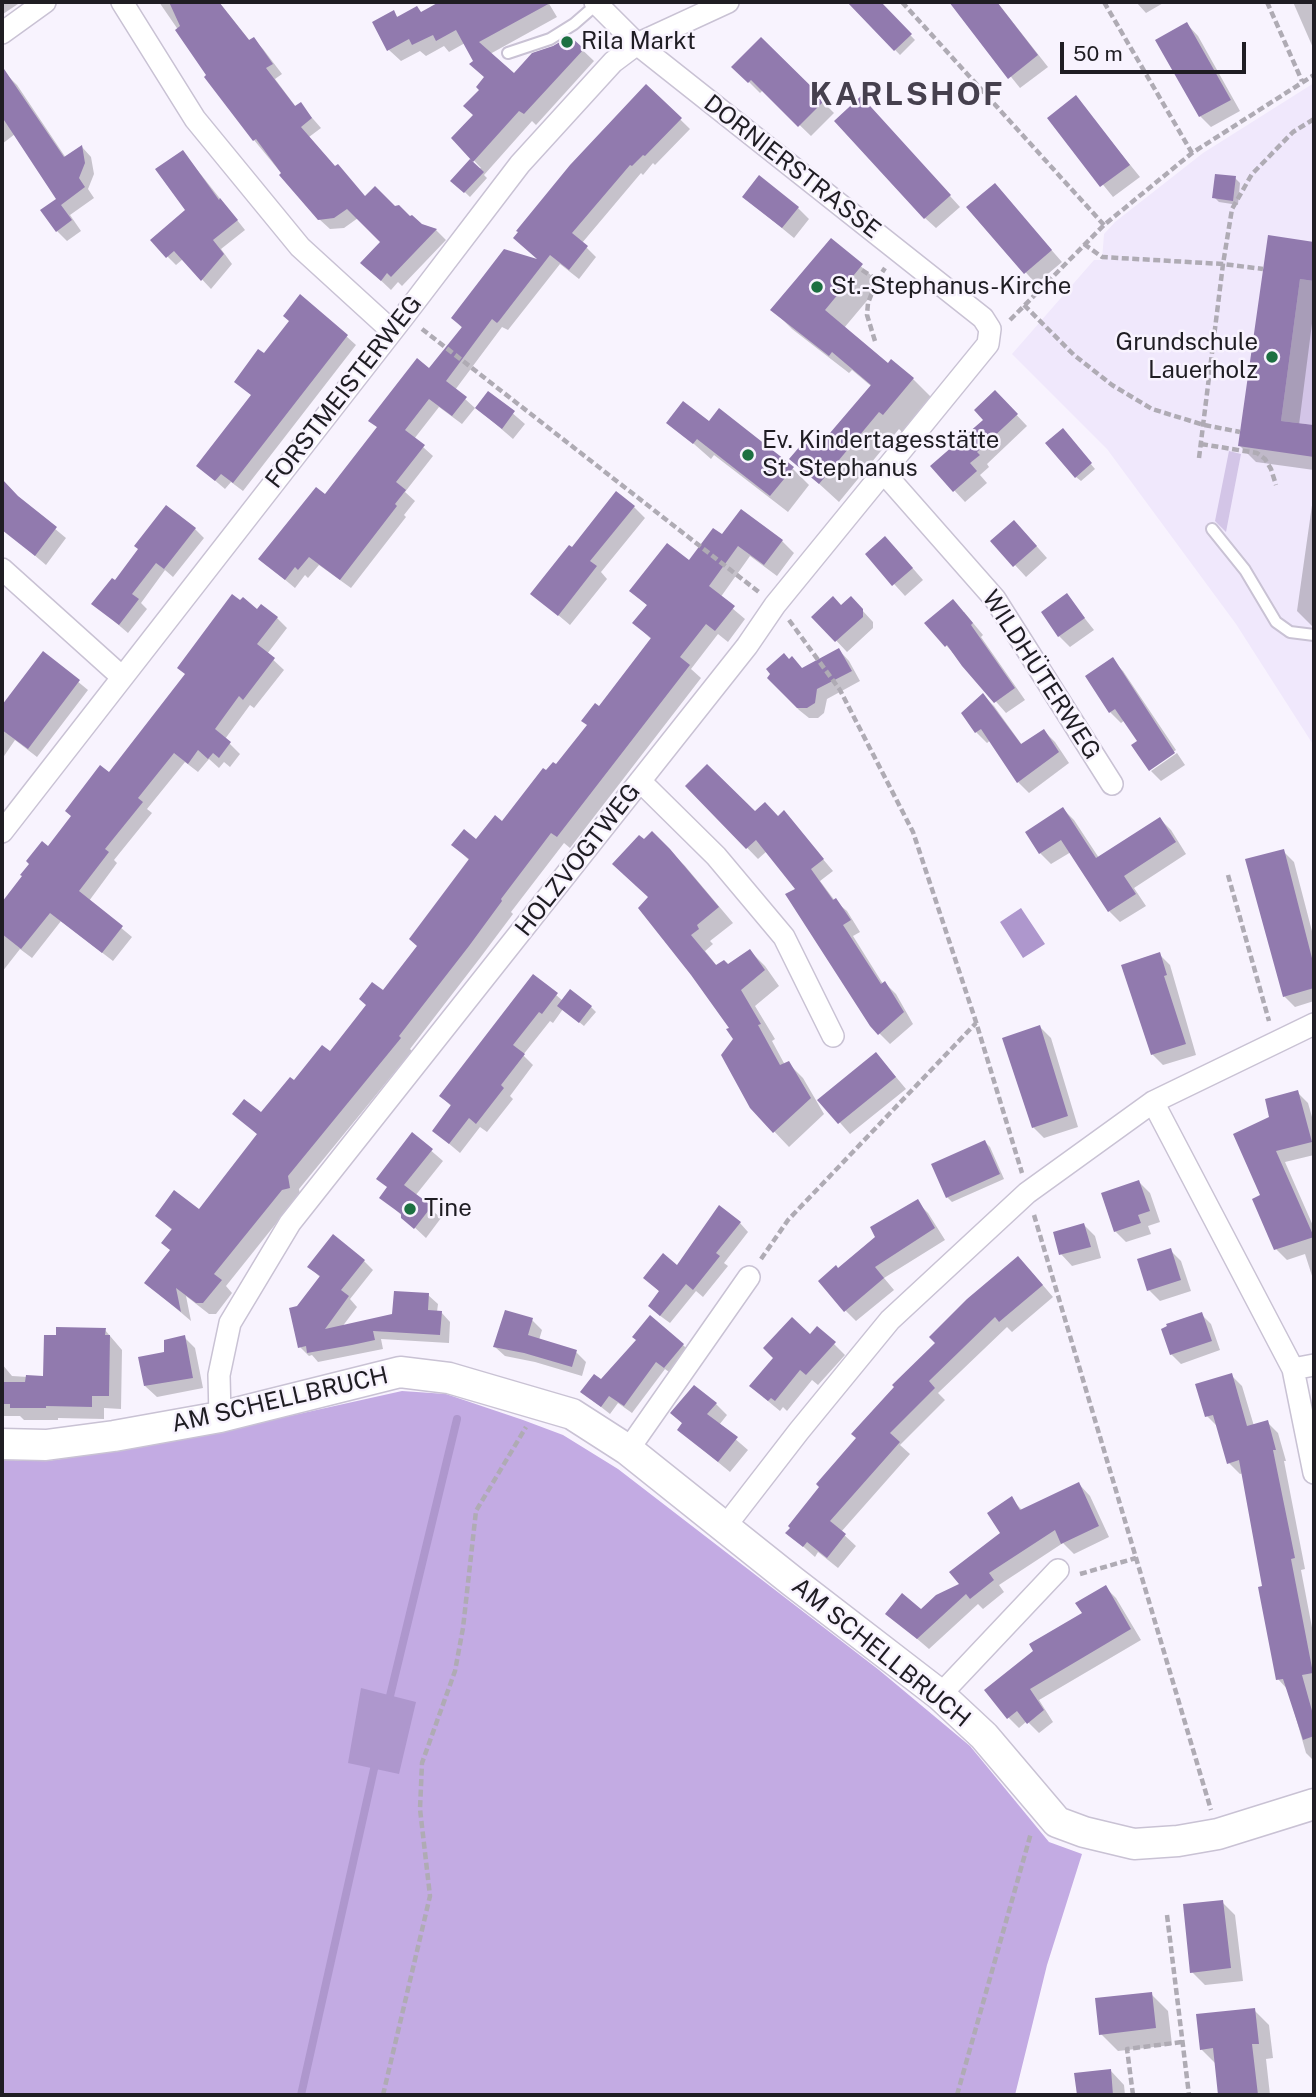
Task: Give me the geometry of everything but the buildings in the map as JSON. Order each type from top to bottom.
[{"type":"street","points":[[2,33],[45,2]]},
{"type":"street","points":[[122,2],[195,119],[300,247],[398,323]]},
{"type":"street","name":"FORSTMEISTERWEG","points":[[2,832],[520,164],[613,62],[637,44],[728,2]]},
{"type":"street","name":"DORNIERSTRASSE","points":[[596,3],[637,44],[983,318],[990,329]]},
{"type":"street","name":"HOLZVOGTWEG","points":[[220,1417],[219,1375],[230,1323],[290,1223],[747,646],[775,605],[988,344],[990,329]]},
{"type":"street","name":"WILDHÜTERWEG","points":[[884,473],[995,599],[1112,784]]},
{"type":"street","points":[[2,569],[122,677]]},
{"type":"street","points":[[640,781],[716,856],[784,937],[832,1036]]},
{"type":"street","points":[[724,1528],[890,1320],[1027,1193],[1153,1102],[1314,1024]]},
{"type":"street","points":[[1153,1102],[1304,1367],[1314,1474]]},
{"type":"street","points":[[628,1450],[749,1277]]},
{"type":"street","name":"AM SCHELLBRUCH","points":[[2,1444],[46,1446],[220,1417],[400,1372],[449,1378],[572,1414],[628,1450],[940,1695],[984,1736],[1057,1822],[1084,1832],[1134,1843],[1178,1841],[1218,1834],[1314,1804]]},
{"type":"street","points":[[940,1695],[1052,1577]]},
{"type":"lane","points":[[508,53],[550,38],[574,24],[596,3]]},
{"type":"lane","points":[[1212,529],[1245,570],[1276,622],[1290,632],[1314,635]]},
{"type":"path","points":[[902,2],[1104,225]]},
{"type":"path","points":[[1104,2],[1192,153]]},
{"type":"path","points":[[1268,2],[1301,81]]},
{"type":"path","points":[[990,329],[1006,324],[1104,225],[1192,153],[1314,75]]},
{"type":"path","points":[[1199,458],[1232,209],[1252,174],[1293,132],[1314,119]]},
{"type":"path","points":[[1084,244],[1102,257],[1263,269]]},
{"type":"path","points":[[875,341],[867,315],[867,303],[877,280],[898,251]]},
{"type":"path","points":[[862,270],[877,280]]},
{"type":"path","points":[[1024,305],[1074,355],[1112,386],[1152,409],[1204,425],[1240,432]]},
{"type":"path","points":[[398,323],[775,605],[790,620],[840,690],[913,832],[976,1022],[1218,1834]]},
{"type":"path","points":[[1201,444],[1257,453],[1271,469],[1276,485]]},
{"type":"path","points":[[1228,875],[1275,1042]]},
{"type":"path","points":[[749,1277],[788,1220],[976,1022]]},
{"type":"path","points":[[383,2095],[430,1896],[420,1810],[422,1763],[455,1671],[463,1628],[476,1511],[509,1459],[539,1403]]},
{"type":"path","points":[[1052,1577],[1136,1558]]},
{"type":"path","points":[[957,2095],[1040,1803]]},
{"type":"path","points":[[1167,1915],[1189,2095]]},
{"type":"path","points":[[1133,2095],[1127,2049],[1182,2042]]},
{"type":"shaded area","points":[[1314,83],[1314,746],[1236,624],[1107,449],[1012,354],[1094,260],[1102,260],[1104,234],[1115,222],[1203,153]]},
{"type":"shaded area","points":[[1300,279],[1314,281],[1314,425],[1281,421]]},
{"type":"shaded area","points":[[1229,451],[1241,454],[1226,532],[1215,521]]},
{"type":"shaded area","points":[[1021,908],[1045,944],[1023,958],[1000,922]]},
{"type":"shaded area","points":[[402,1391],[446,1394],[523,1420],[563,1435],[618,1469],[879,1670],[970,1746],[1049,1842],[1082,1854],[1047,1965],[1015,2095],[2,2095],[2,1460],[47,1461],[117,1451],[213,1433]]},
{"type":"shaded area","points":[[361,1688],[416,1702],[399,1774],[348,1763]]},
{"type":"waterway","points":[[390,1696],[457,1419]]},
{"type":"waterway","points":[[301,2095],[374,1769]]},
{"type":"place","name":"Rila Markt","points":[[567,42]]},
{"type":"place","name":"St.-Stephanus-Kirche","points":[[817,287]]},
{"type":"place","name":"Grundschule Lauerholz","points":[[1272,357]]},
{"type":"place","name":"Ev. Kindertagesstätte St. Stephanus","points":[[748,455]]},
{"type":"place","name":"Tine","points":[[410,1209]]},
{"type":"district","name":"KARLSHOF","points":[[907,95]]}]
